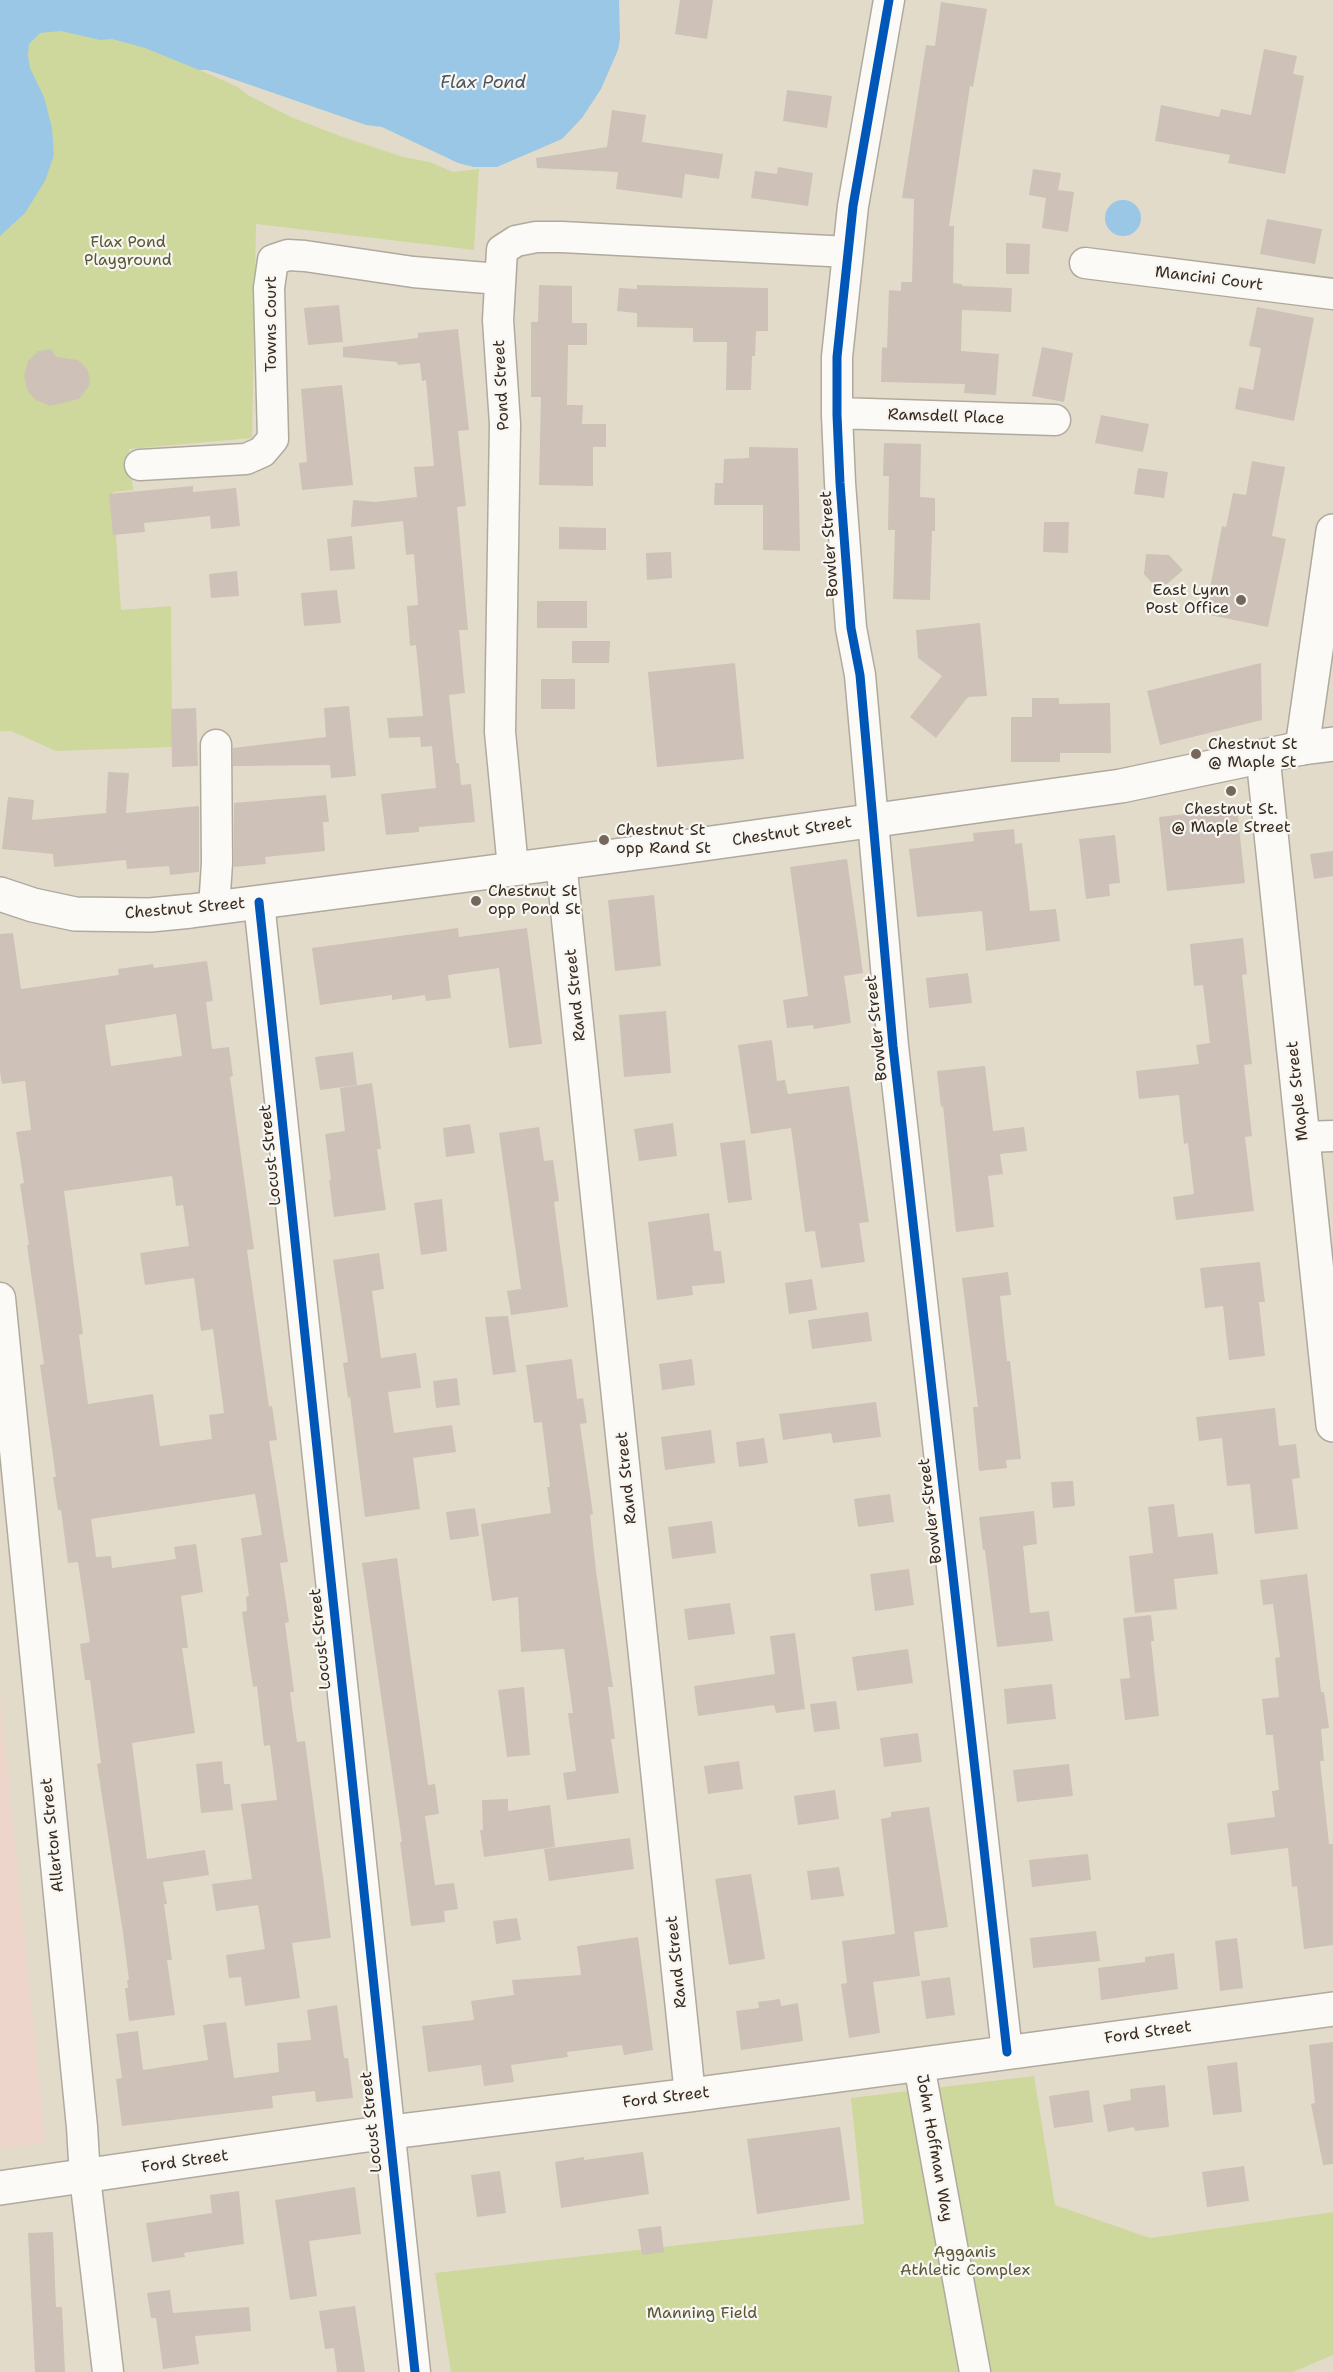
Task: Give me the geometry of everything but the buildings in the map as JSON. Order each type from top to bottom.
[{"type":"street","name":"Bowler Street","points":[[889,0],[865,135],[848,252],[837,357],[837,413],[851,627],[860,675],[893,1046],[1008,2052]]},
{"type":"street","name":"Pond Street","points":[[513,868],[500,732],[505,424],[498,320],[502,250],[516,241],[536,237],[848,252]]},
{"type":"street","name":"Towns Court","points":[[140,465],[246,459],[262,452],[273,440],[269,288],[273,261],[288,255],[305,256],[413,272],[499,279]]},
{"type":"street","name":"Mancini Court","points":[[1085,263],[1333,294]]},
{"type":"street","name":"Ramsdell Place","points":[[837,413],[1055,420]]},
{"type":"street","points":[[1318,746],[1333,531]]},
{"type":"street","points":[[214,908],[217,863],[216,745]]},
{"type":"street","name":"Chestnut Street","points":[[0,894],[45,908],[92,915],[150,915],[214,908],[751,838],[1121,786],[1318,746]]},
{"type":"street","name":"Maple Street","points":[[1263,758],[1318,1137],[1333,1425]]},
{"type":"street","name":"Rand Street","points":[[561,862],[690,2095]]},
{"type":"street","name":"Locust Street","points":[[259,902],[415,2372]]},
{"type":"street","name":"Allerton Street","points":[[0,1298],[81,2115],[85,2176],[108,2372]]},
{"type":"street","name":"Ford Street","points":[[0,2188],[388,2133],[1333,2009]]},
{"type":"street","name":"John Hoffman Way","points":[[919,2065],[975,2372]]},
{"type":"shaded area","points":[[0,1698],[45,2142],[0,2148]]},
{"type":"green space","name":"Flax Pond Playground","points":[[53,10],[161,53],[238,87],[248,95],[291,117],[340,136],[403,157],[430,162],[453,172],[479,169],[474,250],[256,224],[252,438],[129,449],[133,490],[113,492],[121,610],[171,606],[172,747],[56,751],[11,731],[0,731],[0,19]]},
{"type":"green space","name":"Agganis Athletic Complex","points":[[1034,2076],[1055,2205],[1150,2238],[1333,2212],[1333,2355],[1293,2372],[451,2372],[435,2273],[864,2224],[851,2098]]},
{"type":"water","name":"Flax Pond","points":[[0,0],[619,0],[620,39],[618,50],[601,89],[582,118],[562,139],[497,167],[474,167],[458,163],[382,127],[366,125],[207,70],[199,70],[145,48],[112,39],[100,40],[61,31],[40,33],[29,44],[28,55],[30,68],[44,97],[52,128],[54,155],[45,181],[25,213],[0,236]]},
{"type":"water","points":[[1123,200],[1135,206],[1141,218],[1135,230],[1123,236],[1111,230],[1105,218],[1111,206]]},
{"type":"cycle path","points":[[889,0],[853,206],[837,357],[840,483],[851,628],[860,675],[893,1046],[1007,2052]]},
{"type":"cycle path","points":[[259,902],[415,2372]]},
{"type":"place","name":"East Lynn Post Office","points":[[1241,600]]},
{"type":"place","name":"Chestnut St @ Maple St","points":[[1196,754]]},
{"type":"place","name":"Chestnut St. @ Maple Street","points":[[1231,791]]},
{"type":"place","name":"Chestnut St opp Rand St","points":[[604,840]]},
{"type":"place","name":"Chestnut St opp Pond St","points":[[476,901]]},
{"type":"park label","name":"Manning Field","points":[[702,2314]]}]
